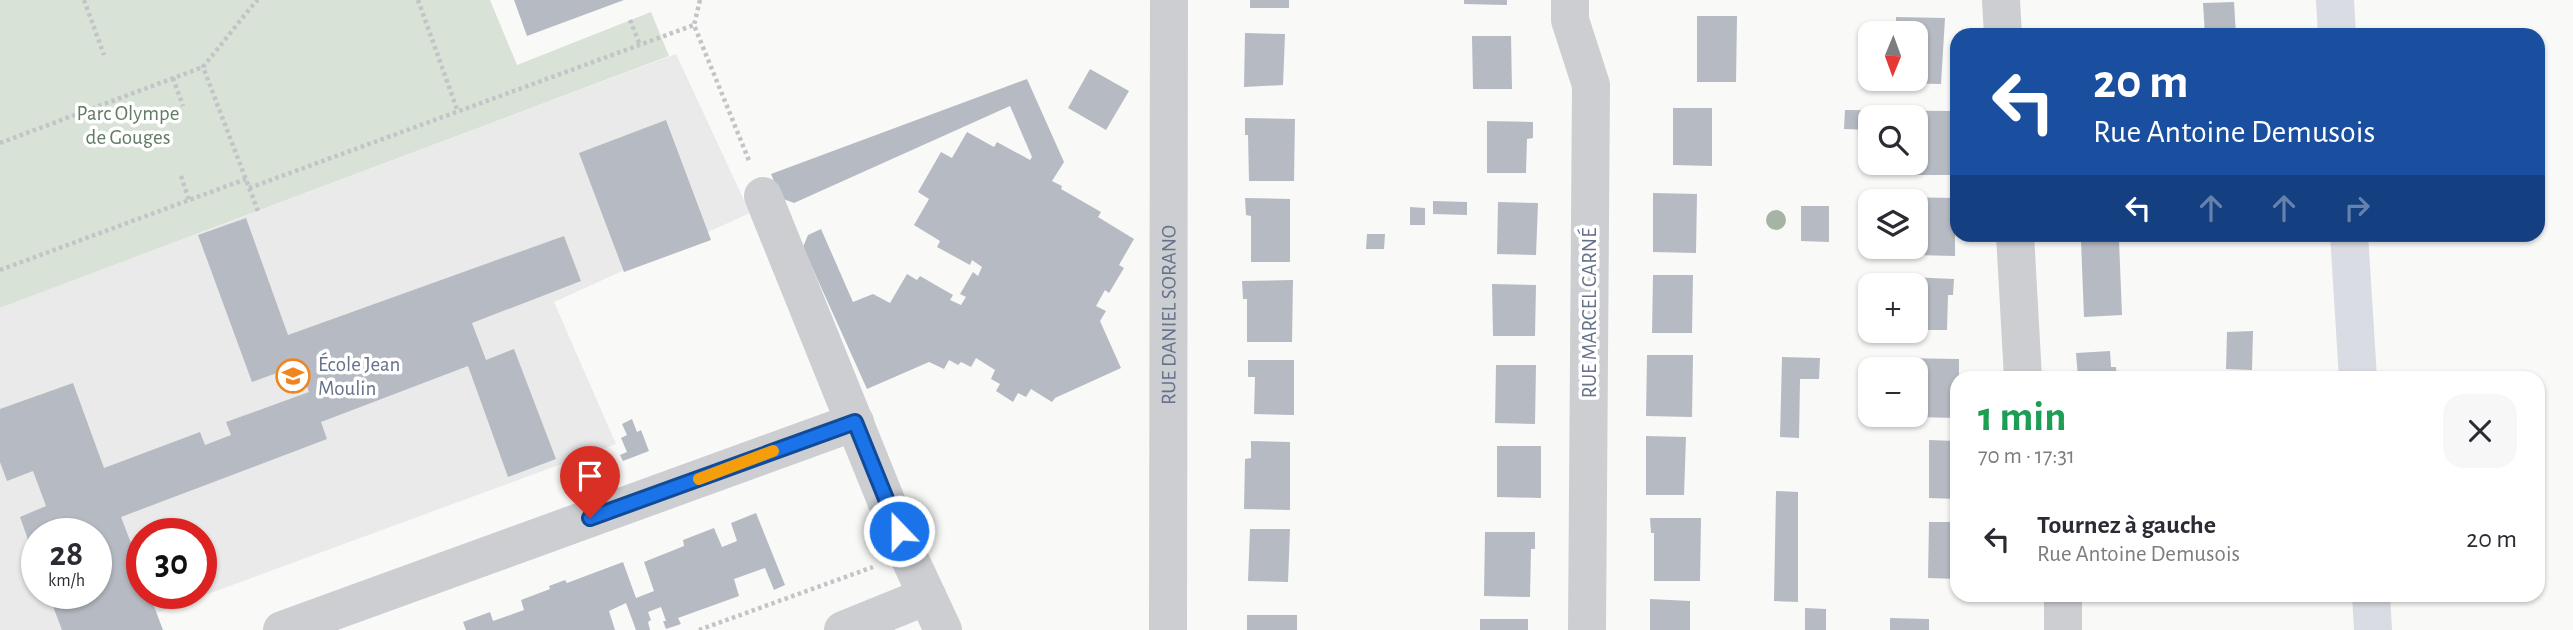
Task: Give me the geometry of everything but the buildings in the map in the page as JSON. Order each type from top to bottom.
[{"type":"main road","points":[[2335,0],[2337,28]]},
{"type":"main road","points":[[2350,242],[2358,371]]},
{"type":"main road","points":[[2372,602],[2374,630]]},
{"type":"street","name":"RUE DANIEL SORANO","points":[[1168,630],[1169,0]]},
{"type":"street","name":"RUE MARCEL CARNÉ","points":[[1570,0],[1570,20],[1591,85],[1587,630]]},
{"type":"street","points":[[2001,0],[2003,28]]},
{"type":"street","points":[[763,196],[908,555],[935,613],[861,627]]},
{"type":"street","points":[[2015,242],[2023,371]]},
{"type":"street","points":[[282,630],[855,422]]},
{"type":"street","points":[[2063,602],[2063,630]]},
{"type":"path","points":[[84,0],[104,55]]},
{"type":"path","points":[[0,144],[203,67],[256,1],[260,0]]},
{"type":"path","points":[[418,0],[458,112]]},
{"type":"path","points":[[699,0],[694,25],[763,196]]},
{"type":"path","points":[[630,20],[640,45]]},
{"type":"path","points":[[249,188],[694,25]]},
{"type":"path","points":[[203,67],[258,211]]},
{"type":"path","points":[[173,78],[183,106]]},
{"type":"path","points":[[181,176],[189,200]]},
{"type":"path","points":[[0,270],[246,178]]},
{"type":"path","points":[[699,630],[908,555]]},
{"type":"shaded area","name":"École Jean Moulin","points":[[676,54],[750,213],[554,302],[616,444],[217,591],[217,518],[126,518],[126,609],[167,609],[110,630],[0,630],[0,308]]},
{"type":"green space","name":"Parc Olympe de Gouges","points":[[0,0],[490,0],[517,65],[651,12],[669,56],[0,308]]},
{"type":"slow traffic","points":[[699,479],[773,451]]},
{"type":"place","name":"École Jean Moulin","points":[[293,376]]},
{"type":"route","points":[[590,518],[855,422],[899,531]]}]
